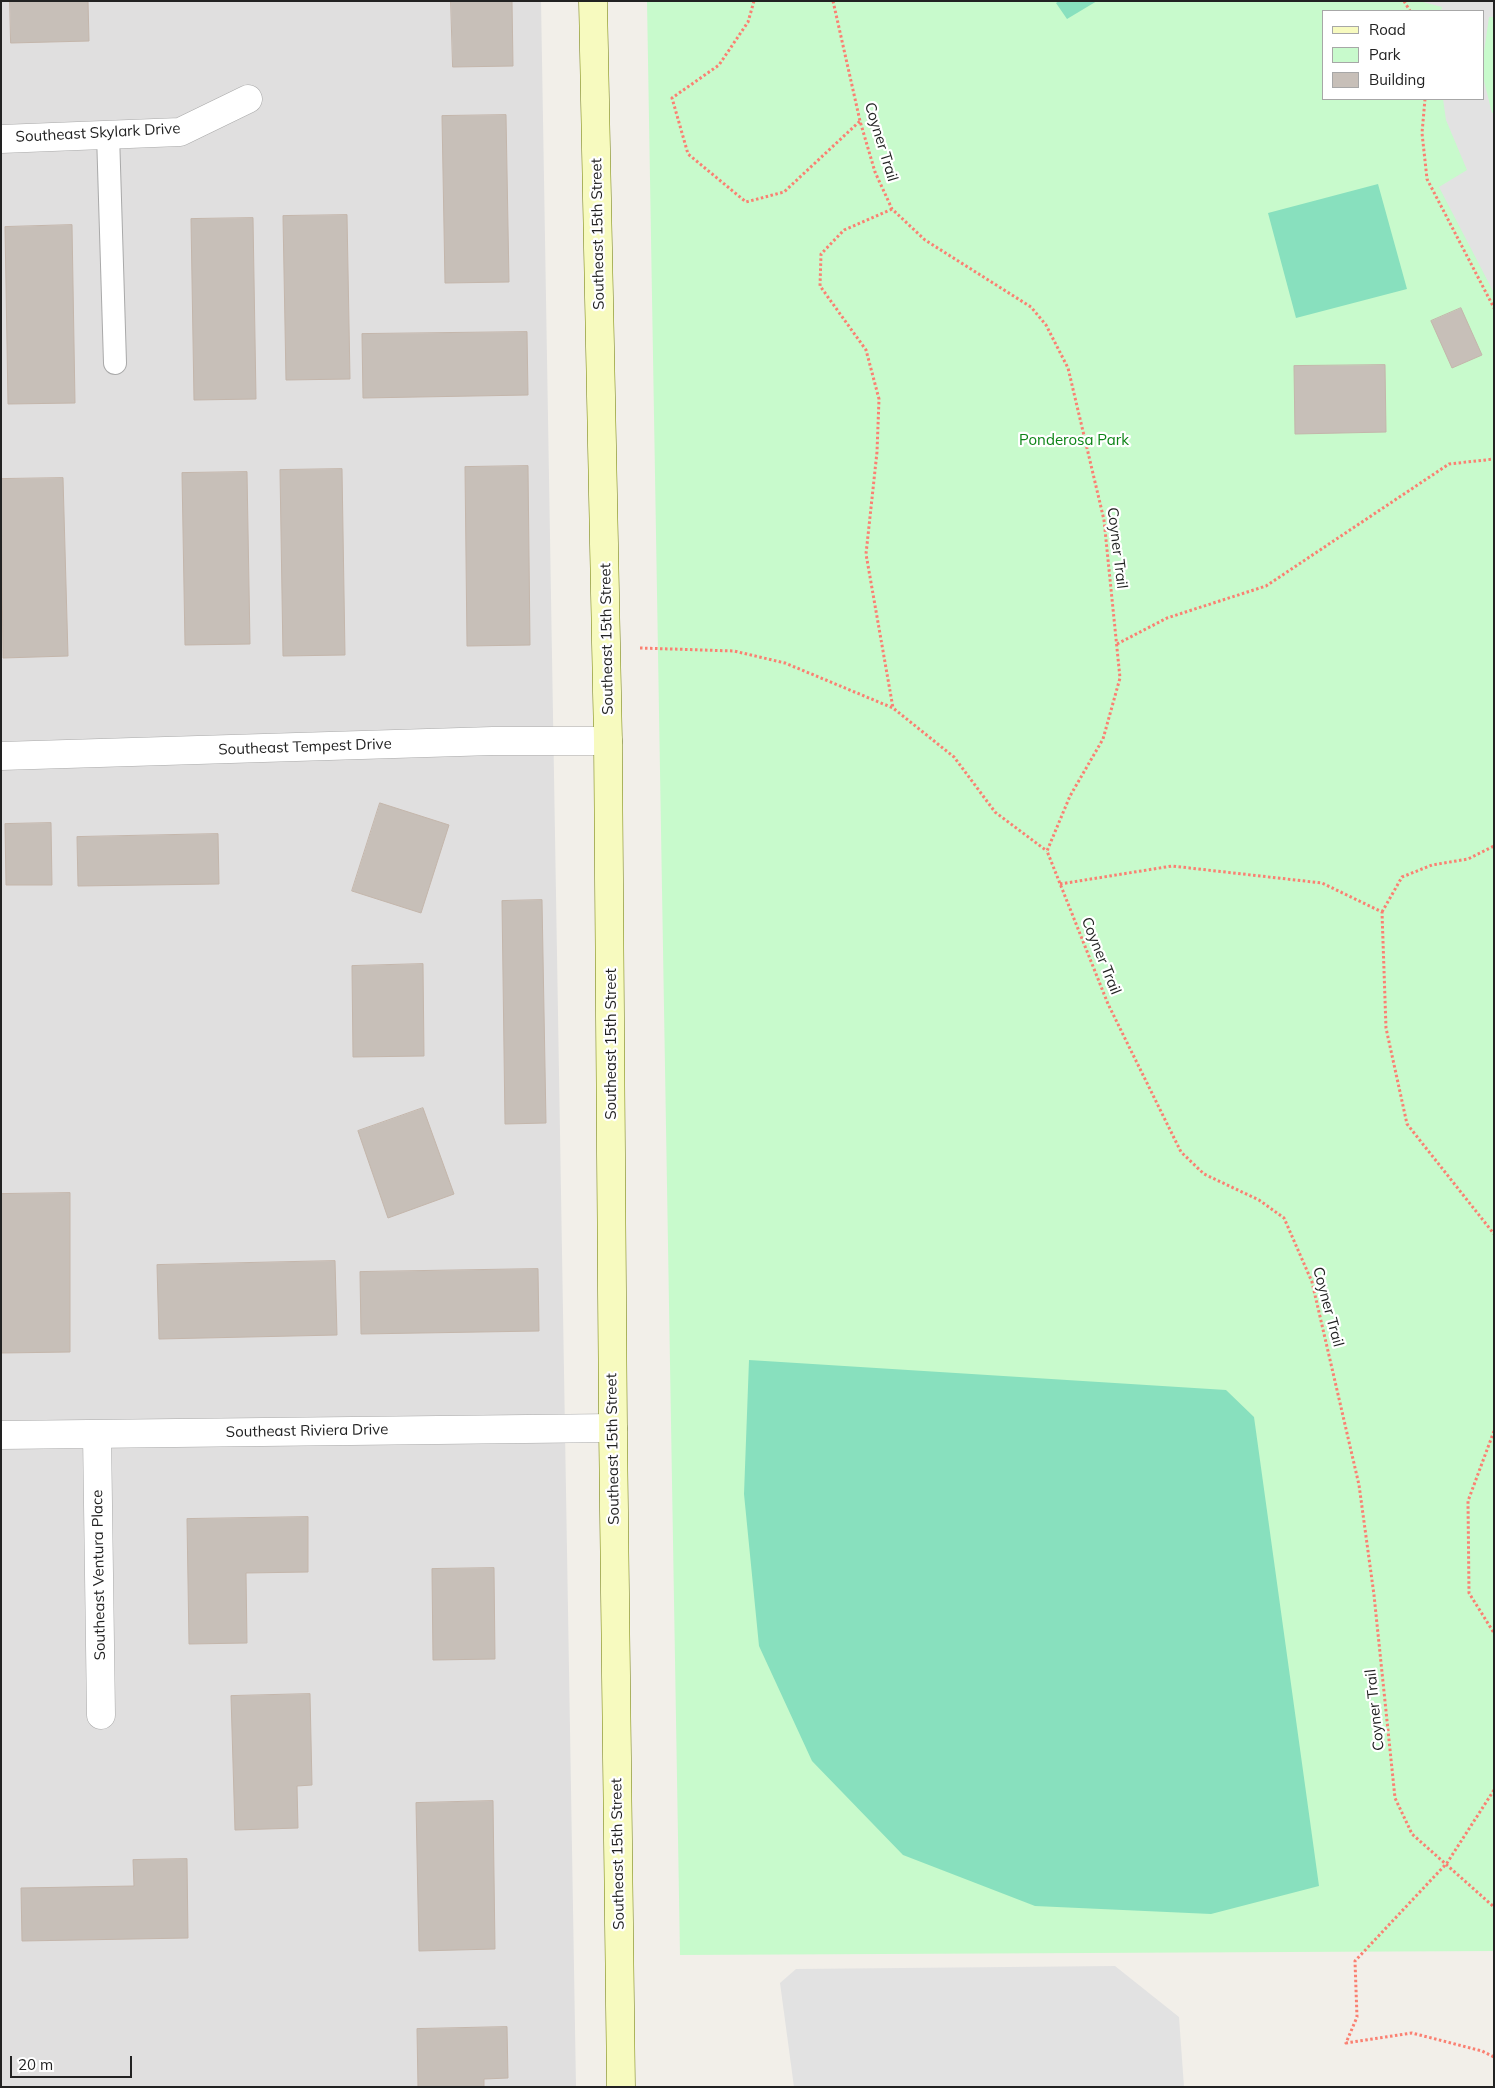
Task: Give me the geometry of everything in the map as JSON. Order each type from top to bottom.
[{"type":"main road","name":"Southeast 15th Street","points":[[593,1],[607,647],[613,1428],[621,2087]]},
{"type":"street","name":"Southeast Skylark Drive","points":[[1,139],[180,132],[248,99]]},
{"type":"street","name":"Southeast Tempest Drive","points":[[1,756],[493,741],[608,741]]},
{"type":"street","name":"Southeast Riviera Drive","points":[[1,1436],[613,1428]]},
{"type":"street","name":"Southeast Ventura Place","points":[[97,1434],[101,1715]]},
{"type":"lane","points":[[108,134],[115,363]]},
{"type":"path","points":[[754,1],[748,22],[719,65],[672,98],[688,154],[746,202],[784,192],[860,121]]},
{"type":"path","name":"Coyner Trail","points":[[833,1],[860,121],[875,172],[892,209],[925,240],[1031,307],[1046,325],[1068,368],[1104,520],[1120,678],[1103,739],[1070,796],[1047,851],[1108,1004],[1180,1152],[1204,1174],[1259,1200],[1284,1218],[1312,1282],[1359,1485],[1374,1595],[1395,1798],[1412,1834],[1447,1863],[1494,1908]]},
{"type":"path","points":[[1426,100],[1422,133],[1427,179],[1494,308]]},
{"type":"path","points":[[892,209],[844,230],[822,254],[820,286],[866,350],[879,399],[877,452],[866,554],[893,708]]},
{"type":"path","points":[[1117,644],[1167,618],[1266,586],[1449,464],[1494,460]]},
{"type":"path","points":[[607,647],[734,651],[785,663],[893,708],[954,758],[995,812],[1047,851]]},
{"type":"path","points":[[1494,846],[1468,858],[1432,865],[1402,877],[1382,913],[1386,1028],[1407,1124],[1494,1234]]},
{"type":"path","points":[[1060,884],[1172,866],[1322,883],[1382,913]]},
{"type":"path","points":[[1494,1430],[1468,1501],[1470,1593],[1494,1633]]},
{"type":"path","points":[[1494,1790],[1447,1863],[1355,1961],[1357,2016],[1346,2043],[1412,2033],[1482,2051],[1494,2057]]},
{"type":"shaded area","points":[[1,1],[541,1],[576,2087],[1,2087]]},
{"type":"shaded area","points":[[1419,1],[1494,1],[1494,17],[1489,17],[1485,45],[1485,10],[1441,10],[1442,7]]},
{"type":"shaded area","points":[[1485,85],[1492,113],[1494,112],[1494,293],[1439,187],[1467,170],[1446,120],[1443,100],[1485,100]]},
{"type":"shaded area","points":[[1115,1966],[1179,2017],[1184,2087],[794,2087],[780,1983],[796,1969]]},
{"type":"green space","name":"Ponderosa Park","points":[[647,1],[1494,1],[1494,1951],[680,1955]]},
{"type":"green space","points":[[1059,1],[1097,1],[1067,19],[1056,3]]},
{"type":"green space","points":[[1378,184],[1407,289],[1296,318],[1268,213]]},
{"type":"green space","points":[[749,1360],[1226,1390],[1254,1417],[1319,1886],[1211,1914],[1035,1906],[903,1855],[812,1761],[759,1646],[744,1494]]},
{"type":"building","points":[[10,1],[88,1],[89,41],[11,43]]},
{"type":"building","points":[[451,1],[512,1],[513,66],[453,67]]},
{"type":"building","points":[[506,115],[509,282],[445,283],[442,116]]},
{"type":"building","points":[[347,215],[350,379],[286,380],[283,216]]},
{"type":"building","points":[[253,218],[256,399],[194,400],[191,219]]},
{"type":"building","points":[[72,225],[75,403],[8,404],[5,227]]},
{"type":"building","points":[[1461,308],[1482,355],[1452,368],[1431,321]]},
{"type":"building","points":[[527,332],[528,395],[363,398],[362,334]]},
{"type":"building","points":[[1385,365],[1386,432],[1295,434],[1294,366]]},
{"type":"building","points":[[528,466],[530,645],[467,646],[465,467]]},
{"type":"building","points":[[342,469],[345,655],[283,656],[280,470]]},
{"type":"building","points":[[247,472],[250,644],[185,645],[182,473]]},
{"type":"building","points":[[63,478],[68,656],[3,658],[1,479]]},
{"type":"building","points":[[380,803],[449,825],[421,913],[352,891]]},
{"type":"building","points":[[51,823],[52,885],[6,885],[5,824]]},
{"type":"building","points":[[218,834],[219,884],[78,886],[77,837]]},
{"type":"building","points":[[542,900],[546,1123],[505,1124],[502,901]]},
{"type":"building","points":[[423,964],[424,1056],[353,1057],[352,966]]},
{"type":"building","points":[[423,1108],[454,1194],[388,1218],[358,1131]]},
{"type":"building","points":[[70,1193],[70,1352],[1,1353],[1,1194]]},
{"type":"building","points":[[335,1261],[337,1335],[159,1339],[157,1265]]},
{"type":"building","points":[[538,1269],[539,1331],[361,1334],[360,1272]]},
{"type":"building","points":[[308,1517],[308,1572],[246,1573],[247,1643],[189,1644],[187,1519]]},
{"type":"building","points":[[494,1568],[495,1659],[433,1660],[432,1569]]},
{"type":"building","points":[[310,1694],[312,1785],[297,1786],[298,1828],[235,1830],[231,1696]]},
{"type":"building","points":[[493,1801],[495,1949],[419,1951],[416,1803]]},
{"type":"building","points":[[187,1859],[188,1938],[22,1941],[21,1888],[134,1886],[133,1860]]},
{"type":"building","points":[[507,2027],[508,2078],[484,2079],[484,2087],[418,2087],[417,2029]]}]
